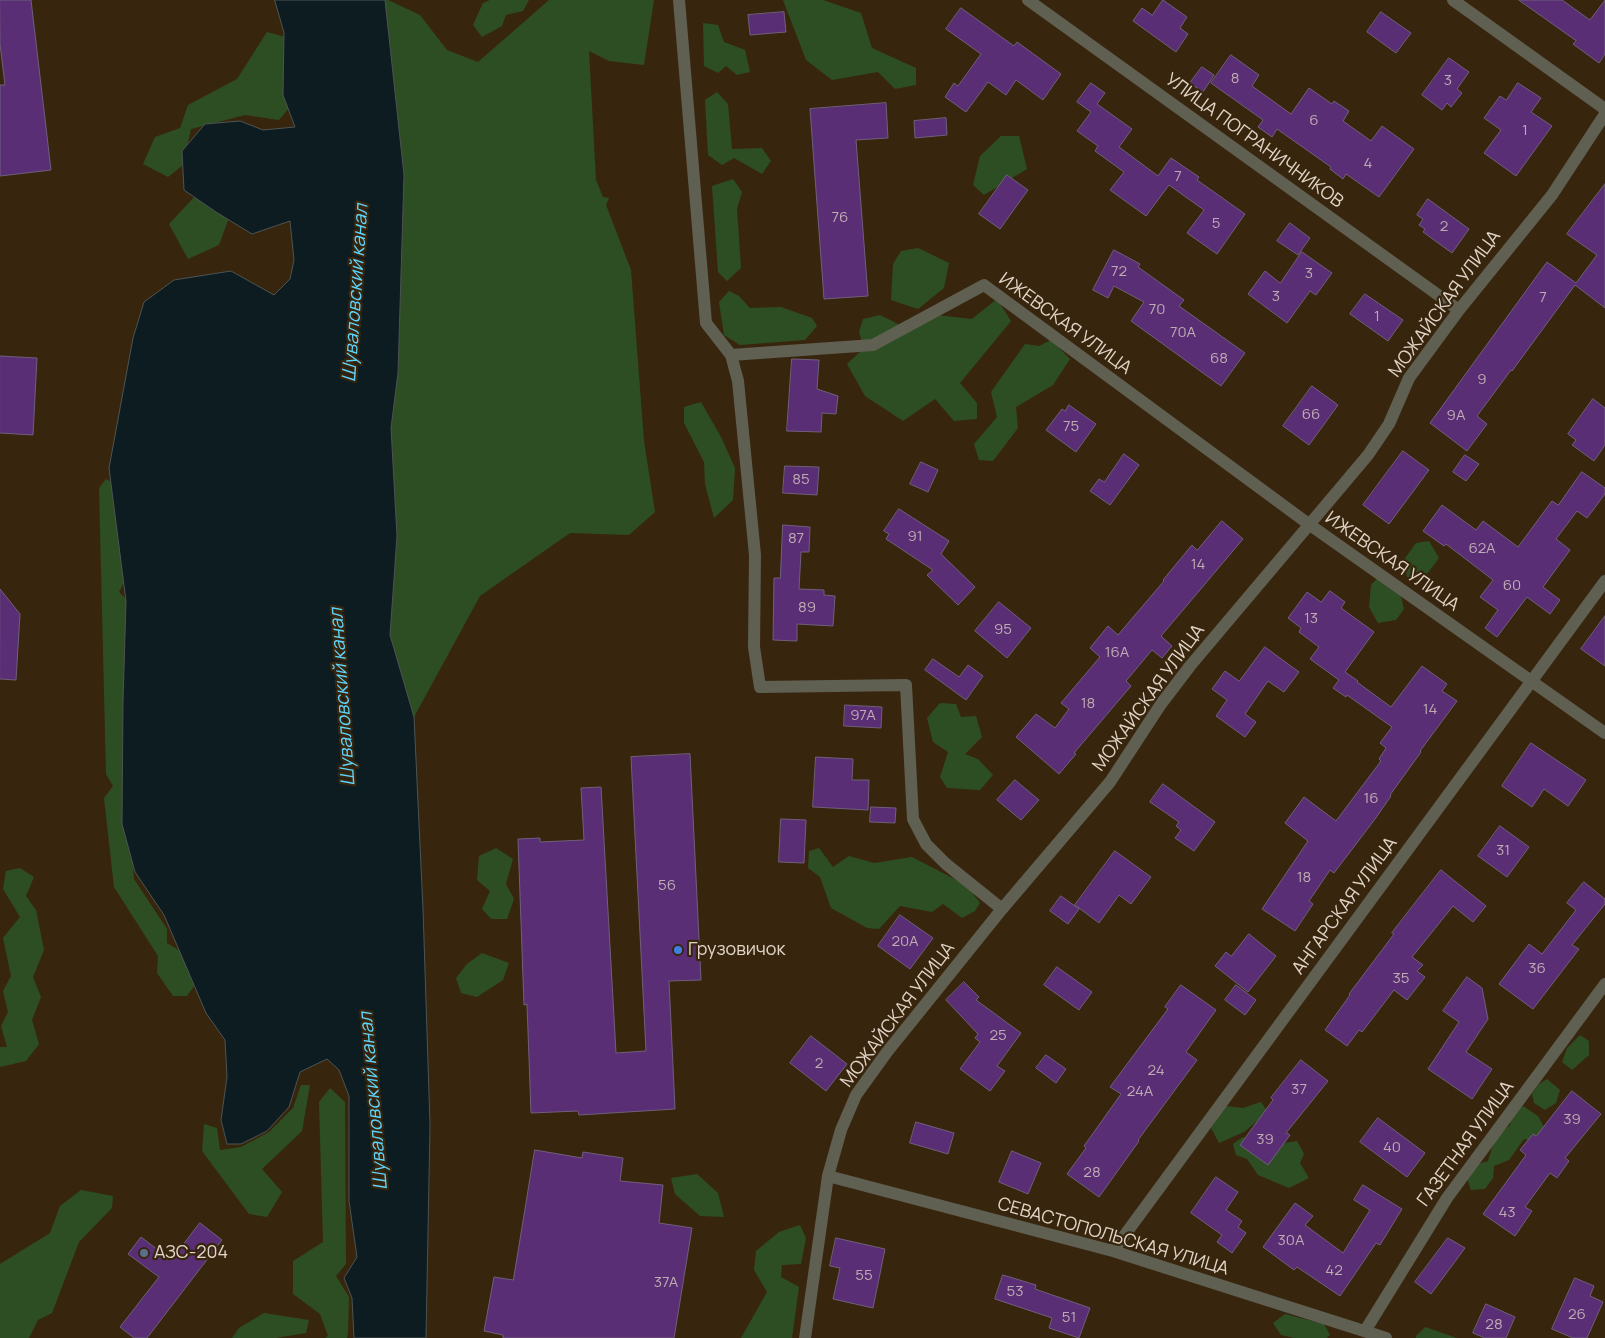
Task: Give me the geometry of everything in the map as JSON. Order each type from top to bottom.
[{"type":"street","points":[[679,0],[706,323],[731,355],[738,381],[755,555],[754,647],[760,687],[906,685],[913,819],[926,844],[946,864],[1002,909]]},
{"type":"street","name":"УЛИЦА ПОГРАНИЧНИКОВ","points":[[1028,0],[1459,310]]},
{"type":"street","points":[[1453,0],[1605,109]]},
{"type":"street","name":"МОЖАЙСКАЯ УЛИЦА","points":[[805,1338],[828,1176],[841,1130],[856,1095],[1002,909],[1110,782],[1161,704],[1190,666],[1368,456],[1388,424],[1409,378],[1459,310],[1552,195],[1605,114]]},
{"type":"street","name":"ИЖЕВСКАЯ УЛИЦА","points":[[731,355],[873,345],[984,285],[1310,525],[1605,733]]},
{"type":"street","name":"АНГАРСКАЯ УЛИЦА","points":[[1113,1251],[1605,581]]},
{"type":"street","name":"ГАЗЕТНАЯ УЛИЦА","points":[[1365,1331],[1447,1198],[1605,984]]},
{"type":"street","name":"СЕВАСТОПОЛЬСКАЯ УЛИЦА","points":[[828,1176],[1113,1251],[1386,1338]]},
{"type":"green space","points":[[385,0],[420,15],[447,50],[478,62],[549,0],[654,0],[644,65],[609,61],[589,51],[596,180],[603,197],[609,198],[606,205],[631,270],[644,441],[655,512],[629,535],[570,533],[480,596],[414,717],[390,635],[397,536],[391,428],[398,373],[404,175]]},
{"type":"green space","points":[[490,0],[529,0],[523,11],[506,15],[502,26],[482,37],[473,25],[483,3]]},
{"type":"green space","points":[[783,0],[823,0],[861,13],[872,48],[916,68],[916,85],[895,89],[878,72],[832,80],[806,60]]},
{"type":"green space","points":[[703,23],[718,25],[724,42],[745,50],[750,72],[737,75],[726,66],[718,73],[704,66]]},
{"type":"green space","points":[[267,32],[289,38],[294,102],[279,120],[245,115],[191,129],[183,165],[168,177],[143,164],[155,137],[180,128],[188,105],[237,79]]},
{"type":"green space","points":[[717,92],[728,104],[732,149],[762,148],[771,161],[762,174],[734,158],[722,165],[708,155],[705,100]]},
{"type":"green space","points":[[1001,136],[1019,136],[1027,169],[984,195],[973,185],[980,156]]},
{"type":"green space","points":[[733,179],[742,192],[737,209],[741,268],[727,281],[718,272],[712,186]]},
{"type":"green space","points":[[199,192],[230,215],[219,245],[188,259],[169,224]]},
{"type":"green space","points":[[918,248],[949,263],[944,288],[918,309],[891,300],[893,264],[901,251]]},
{"type":"green space","points":[[729,291],[739,296],[750,308],[781,307],[812,318],[817,326],[805,340],[740,345],[724,335],[719,302]]},
{"type":"green space","points":[[997,299],[1011,321],[960,383],[977,403],[977,419],[954,421],[935,399],[903,421],[865,396],[847,364],[864,348],[859,332],[863,319],[880,315],[908,329],[937,315],[972,319]]},
{"type":"green space","points":[[1051,340],[1070,359],[1053,385],[1016,407],[1018,428],[993,461],[979,460],[974,444],[997,417],[991,392],[1025,344],[1039,346]]},
{"type":"green space","points":[[701,402],[721,437],[735,468],[733,500],[714,518],[705,484],[704,462],[684,423],[684,407]]},
{"type":"green space","points":[[106,479],[114,483],[130,570],[119,592],[135,608],[126,790],[134,879],[167,929],[167,943],[185,954],[200,978],[187,996],[173,996],[157,973],[158,956],[114,887],[104,798],[113,786],[106,774],[99,488]]},
{"type":"green space","points":[[1429,541],[1439,558],[1421,582],[1407,577],[1403,561],[1416,543]]},
{"type":"green space","points":[[1383,572],[1397,580],[1404,609],[1396,620],[1378,623],[1369,607],[1371,585]]},
{"type":"green space","points":[[940,703],[956,704],[961,717],[976,716],[982,737],[965,754],[978,759],[993,775],[980,790],[947,788],[940,777],[948,752],[933,742],[927,718]]},
{"type":"green space","points":[[496,848],[513,859],[506,884],[514,899],[507,919],[491,919],[482,909],[490,891],[477,880],[479,856]]},
{"type":"green space","points":[[819,848],[833,867],[849,856],[874,863],[912,857],[966,885],[980,903],[975,911],[962,918],[943,904],[932,912],[900,906],[879,929],[867,928],[831,908],[820,877],[808,868],[809,851]]},
{"type":"green space","points":[[20,868],[34,877],[26,896],[36,910],[44,950],[33,977],[41,997],[32,1020],[39,1044],[26,1061],[0,1067],[0,1047],[7,1047],[1,1026],[8,1012],[3,991],[11,976],[3,938],[20,917],[3,889],[6,871]]},
{"type":"green space","points":[[482,953],[509,963],[503,980],[477,997],[461,993],[456,978],[467,964]]},
{"type":"green space","points":[[1580,1035],[1589,1041],[1589,1055],[1572,1070],[1562,1062],[1567,1048]]},
{"type":"green space","points":[[1547,1079],[1560,1090],[1556,1103],[1545,1110],[1534,1103],[1532,1094],[1538,1085]]},
{"type":"green space","points":[[301,1085],[310,1085],[302,1131],[262,1169],[282,1192],[267,1217],[249,1214],[202,1151],[204,1124],[217,1128],[220,1150],[241,1147],[269,1132],[293,1108]]},
{"type":"green space","points":[[330,1088],[345,1102],[346,1264],[336,1276],[349,1297],[347,1338],[325,1338],[328,1336],[320,1314],[293,1294],[293,1261],[323,1242],[319,1102]]},
{"type":"green space","points":[[1261,1102],[1268,1112],[1244,1132],[1219,1143],[1211,1128],[1225,1106],[1243,1108]]},
{"type":"green space","points":[[1523,1106],[1538,1116],[1550,1138],[1543,1143],[1524,1139],[1509,1160],[1494,1166],[1493,1178],[1485,1189],[1471,1190],[1467,1178],[1475,1165],[1488,1161],[1495,1138],[1510,1125],[1512,1114]]},
{"type":"green space","points":[[1243,1137],[1261,1147],[1297,1141],[1304,1154],[1300,1163],[1309,1178],[1289,1188],[1258,1175],[1247,1159],[1236,1155],[1233,1144]]},
{"type":"green space","points":[[697,1174],[718,1193],[724,1217],[700,1216],[675,1194],[671,1178]]},
{"type":"green space","points":[[81,1190],[113,1196],[112,1208],[79,1242],[52,1313],[38,1320],[29,1338],[0,1338],[0,1264],[50,1233],[60,1206]]},
{"type":"green space","points":[[800,1225],[806,1238],[801,1264],[782,1265],[781,1277],[799,1287],[792,1338],[741,1338],[767,1292],[754,1270],[756,1251],[779,1232]]},
{"type":"green space","points":[[264,1313],[309,1320],[306,1333],[276,1338],[232,1338],[239,1328]]},
{"type":"green space","points":[[1285,1314],[1324,1324],[1330,1335],[1327,1338],[1294,1338],[1281,1335],[1273,1323]]},
{"type":"green space","points":[[1425,1327],[1457,1338],[1416,1338]]},
{"type":"water","name":"Шуваловский канал","points":[[275,0],[385,0],[404,175],[398,373],[391,428],[397,536],[390,635],[414,717],[430,1125],[426,1338],[354,1338],[352,1298],[344,1278],[357,1257],[349,1201],[349,1096],[339,1070],[327,1059],[300,1072],[289,1107],[267,1131],[241,1144],[227,1144],[221,1120],[227,1077],[225,1040],[206,1013],[164,915],[135,872],[122,824],[126,601],[109,468],[133,338],[144,302],[174,280],[231,271],[274,295],[290,279],[294,260],[290,221],[252,234],[184,190],[182,151],[205,124],[240,121],[263,130],[295,127],[283,95],[284,33]]},
{"type":"building","points":[[0,0],[31,0],[51,170],[0,176],[0,85],[5,85],[0,44]]},
{"type":"building","points":[[1163,0],[1187,17],[1180,28],[1188,34],[1176,52],[1133,21],[1142,8],[1152,15]]},
{"type":"building","points":[[1519,0],[1562,0],[1590,20],[1605,0],[1605,54],[1599,63],[1573,44],[1576,41]]},
{"type":"building","points":[[961,8],[1014,46],[1017,42],[1061,74],[1043,100],[1016,80],[1006,95],[988,82],[966,112],[945,97],[954,83],[958,86],[981,54],[946,29]]},
{"type":"building","points":[[784,12],[786,32],[750,35],[748,15]]},
{"type":"building","points":[[1381,12],[1411,33],[1396,53],[1367,32]]},
{"type":"building","points":[[1231,55],[1259,75],[1252,86],[1291,114],[1309,88],[1332,104],[1334,101],[1349,111],[1343,121],[1371,141],[1382,126],[1414,149],[1379,197],[1346,174],[1343,179],[1330,169],[1331,167],[1277,129],[1272,137],[1258,127],[1263,120],[1211,83]]},
{"type":"building","points":[[1449,58],[1469,72],[1457,89],[1462,93],[1451,107],[1447,103],[1442,110],[1422,95]]},
{"type":"building","points":[[1202,67],[1214,75],[1203,92],[1190,83]]},
{"type":"building","points":[[1091,83],[1105,93],[1097,104],[1132,129],[1119,147],[1158,176],[1171,158],[1199,177],[1197,180],[1245,214],[1217,254],[1187,233],[1204,210],[1169,185],[1146,216],[1110,190],[1124,172],[1095,151],[1098,146],[1077,131],[1091,112],[1077,102]]},
{"type":"building","points":[[1518,83],[1541,98],[1531,112],[1552,126],[1516,176],[1484,153],[1501,130],[1484,118],[1500,96],[1506,100]]},
{"type":"building","points":[[886,103],[888,138],[856,140],[868,296],[824,299],[810,109]]},
{"type":"building","points":[[946,118],[947,135],[915,138],[914,121]]},
{"type":"building","points":[[1007,175],[1028,190],[1000,229],[979,214]]},
{"type":"building","points":[[1605,184],[1605,308],[1575,285],[1477,416],[1487,424],[1467,451],[1430,423],[1547,262],[1576,283],[1597,255],[1567,234]]},
{"type":"building","points":[[1428,199],[1469,229],[1452,253],[1423,232],[1425,229],[1419,225],[1423,219],[1417,215]]},
{"type":"building","points":[[1290,223],[1310,238],[1298,255],[1277,241]]},
{"type":"building","points":[[1114,250],[1140,264],[1138,267],[1184,300],[1179,306],[1245,353],[1221,386],[1131,321],[1144,302],[1114,286],[1108,298],[1093,290]]},
{"type":"building","points":[[1302,252],[1332,273],[1316,295],[1310,291],[1287,323],[1248,294],[1265,271],[1280,283]]},
{"type":"building","points":[[1365,294],[1403,320],[1388,341],[1350,314]]},
{"type":"building","points":[[0,356],[37,358],[33,435],[0,433]]},
{"type":"building","points":[[792,359],[819,360],[817,389],[838,396],[836,414],[822,413],[821,432],[787,431]]},
{"type":"building","points":[[1312,386],[1338,405],[1309,445],[1283,426]]},
{"type":"building","points":[[1593,399],[1605,408],[1605,445],[1594,461],[1572,445],[1576,440],[1568,434]]},
{"type":"building","points":[[1069,405],[1096,424],[1076,452],[1046,430],[1062,409],[1065,411]]},
{"type":"building","points":[[1403,451],[1429,470],[1389,524],[1363,505]]},
{"type":"building","points":[[1124,454],[1139,465],[1110,505],[1090,491],[1099,479],[1104,482]]},
{"type":"building","points":[[1465,455],[1479,464],[1466,481],[1453,472]]},
{"type":"building","points":[[921,462],[938,470],[928,492],[910,484]]},
{"type":"building","points":[[785,466],[819,467],[817,495],[783,493]]},
{"type":"building","points":[[1582,472],[1605,488],[1605,494],[1587,518],[1577,511],[1556,539],[1570,550],[1543,587],[1560,600],[1550,614],[1527,597],[1497,637],[1485,628],[1498,610],[1480,597],[1493,580],[1446,544],[1444,546],[1423,531],[1442,505],[1476,530],[1483,521],[1518,547],[1552,501],[1558,505]]},
{"type":"building","points":[[899,509],[949,541],[941,554],[975,587],[958,605],[927,575],[933,570],[886,539],[889,534],[884,531]]},
{"type":"building","points":[[1222,521],[1243,539],[1161,636],[1172,646],[1162,658],[1152,650],[1126,681],[1131,686],[1074,753],[1076,754],[1059,774],[1016,737],[1036,714],[1055,728],[1069,709],[1061,703],[1100,657],[1090,648],[1108,626],[1118,635],[1192,545],[1197,550]]},
{"type":"building","points":[[783,525],[810,527],[809,552],[801,552],[799,589],[824,590],[824,595],[835,596],[833,626],[797,624],[797,641],[773,640],[774,578],[780,578]]},
{"type":"building","points":[[0,589],[20,614],[16,680],[0,679]]},
{"type":"building","points":[[1330,591],[1345,602],[1341,608],[1374,632],[1345,672],[1391,707],[1422,666],[1447,684],[1442,691],[1457,701],[1420,751],[1375,819],[1334,873],[1330,870],[1309,901],[1313,904],[1295,931],[1262,909],[1308,841],[1285,823],[1304,797],[1336,821],[1381,761],[1379,759],[1386,748],[1380,743],[1392,727],[1347,695],[1346,697],[1333,688],[1339,680],[1310,659],[1319,647],[1299,632],[1301,628],[1288,618],[1307,592],[1321,602]]},
{"type":"building","points":[[999,602],[1031,628],[1007,658],[975,631]]},
{"type":"building","points":[[1605,616],[1605,666],[1581,649]]},
{"type":"building","points":[[1265,647],[1299,672],[1284,692],[1268,681],[1245,714],[1256,722],[1245,737],[1216,716],[1227,700],[1212,689],[1225,671],[1239,681]]},
{"type":"building","points":[[933,659],[959,677],[968,665],[983,676],[966,700],[925,670]]},
{"type":"building","points":[[845,705],[882,707],[881,728],[844,726]]},
{"type":"building","points":[[1531,743],[1586,780],[1568,806],[1544,789],[1532,807],[1502,786]]},
{"type":"building","points":[[690,754],[701,980],[669,981],[675,1109],[579,1115],[578,1111],[531,1113],[527,1004],[524,1005],[518,839],[540,838],[540,842],[584,840],[581,788],[601,787],[616,1053],[646,1051],[631,757]]},
{"type":"building","points":[[816,757],[853,759],[852,780],[869,780],[868,810],[813,807]]},
{"type":"building","points":[[1015,780],[1039,800],[1021,820],[997,800]]},
{"type":"building","points":[[1163,784],[1215,822],[1194,851],[1175,838],[1181,830],[1176,826],[1179,822],[1150,802]]},
{"type":"building","points":[[871,807],[896,808],[895,823],[870,822]]},
{"type":"building","points":[[781,819],[806,820],[804,863],[779,862]]},
{"type":"building","points":[[1500,826],[1529,847],[1507,877],[1478,856]]},
{"type":"building","points":[[1115,851],[1151,877],[1131,904],[1119,895],[1099,923],[1075,905]]},
{"type":"building","points":[[1441,870],[1486,906],[1473,922],[1453,906],[1412,957],[1423,965],[1417,971],[1425,977],[1407,1000],[1394,990],[1362,1032],[1359,1030],[1347,1046],[1325,1030],[1349,994],[1394,934],[1392,933]]},
{"type":"building","points":[[1584,882],[1605,899],[1605,904],[1572,945],[1579,949],[1533,1009],[1499,984],[1529,944],[1542,954],[1576,910],[1567,903]]},
{"type":"building","points":[[1061,896],[1079,909],[1068,924],[1050,911]]},
{"type":"building","points":[[900,915],[933,938],[910,969],[878,946]]},
{"type":"building","points":[[1249,934],[1276,956],[1248,992],[1215,966],[1226,952],[1231,956]]},
{"type":"building","points":[[1057,967],[1092,992],[1079,1010],[1044,985]]},
{"type":"building","points":[[1467,977],[1482,988],[1488,1019],[1466,1052],[1492,1069],[1472,1099],[1428,1069],[1459,1022],[1443,1011]]},
{"type":"building","points":[[964,982],[979,997],[976,1000],[1021,1033],[997,1066],[1005,1071],[990,1091],[960,1069],[980,1042],[975,1038],[978,1034],[946,1000]]},
{"type":"building","points":[[1181,985],[1216,1010],[1186,1052],[1197,1060],[1099,1197],[1067,1174],[1086,1148],[1084,1146],[1121,1094],[1110,1087],[1168,1009],[1165,1007]]},
{"type":"building","points":[[1236,985],[1256,1000],[1245,1015],[1225,1000]]},
{"type":"building","points":[[811,1036],[847,1064],[826,1091],[790,1063]]},
{"type":"building","points":[[1046,1055],[1066,1069],[1056,1083],[1036,1068]]},
{"type":"building","points":[[1301,1060],[1328,1081],[1286,1133],[1290,1135],[1268,1165],[1240,1145],[1273,1100],[1271,1098]]},
{"type":"building","points":[[1572,1091],[1601,1114],[1565,1158],[1569,1161],[1557,1178],[1550,1173],[1525,1207],[1532,1211],[1515,1236],[1483,1214],[1526,1155],[1520,1150],[1533,1134],[1536,1136]]},
{"type":"building","points":[[1378,1118],[1425,1153],[1407,1177],[1360,1142]]},
{"type":"building","points":[[916,1122],[954,1133],[948,1154],[910,1143]]},
{"type":"building","points":[[535,1150],[582,1158],[583,1152],[623,1158],[620,1181],[663,1185],[659,1223],[692,1228],[674,1338],[503,1338],[503,1335],[484,1331],[494,1277],[513,1280]]},
{"type":"building","points":[[1012,1151],[1041,1163],[1028,1194],[999,1182]]},
{"type":"building","points":[[1216,1177],[1238,1192],[1226,1210],[1242,1221],[1238,1227],[1246,1233],[1232,1253],[1217,1242],[1222,1235],[1191,1213]]},
{"type":"building","points":[[1363,1185],[1402,1209],[1380,1245],[1376,1243],[1340,1296],[1297,1267],[1294,1270],[1263,1247],[1295,1203],[1313,1216],[1305,1225],[1343,1253],[1370,1210],[1354,1200]]},
{"type":"building","points":[[200,1223],[222,1240],[147,1338],[134,1338],[120,1327],[159,1277],[128,1254],[141,1237],[171,1260]]},
{"type":"building","points":[[836,1238],[885,1249],[873,1308],[833,1299],[840,1268],[830,1266]]},
{"type":"building","points":[[1448,1238],[1465,1248],[1431,1294],[1415,1282]]},
{"type":"building","points":[[1003,1275],[1036,1285],[1035,1289],[1090,1308],[1079,1338],[1049,1328],[1052,1318],[995,1299]]},
{"type":"building","points":[[1575,1278],[1594,1286],[1590,1296],[1603,1302],[1587,1338],[1573,1338],[1552,1329]]},
{"type":"building","points":[[1486,1304],[1515,1317],[1506,1338],[1485,1338],[1473,1333]]},
{"type":"place","name":"Грузовичок","points":[[678,950]]},
{"type":"place","name":"АЗС-204","points":[[144,1253]]}]
